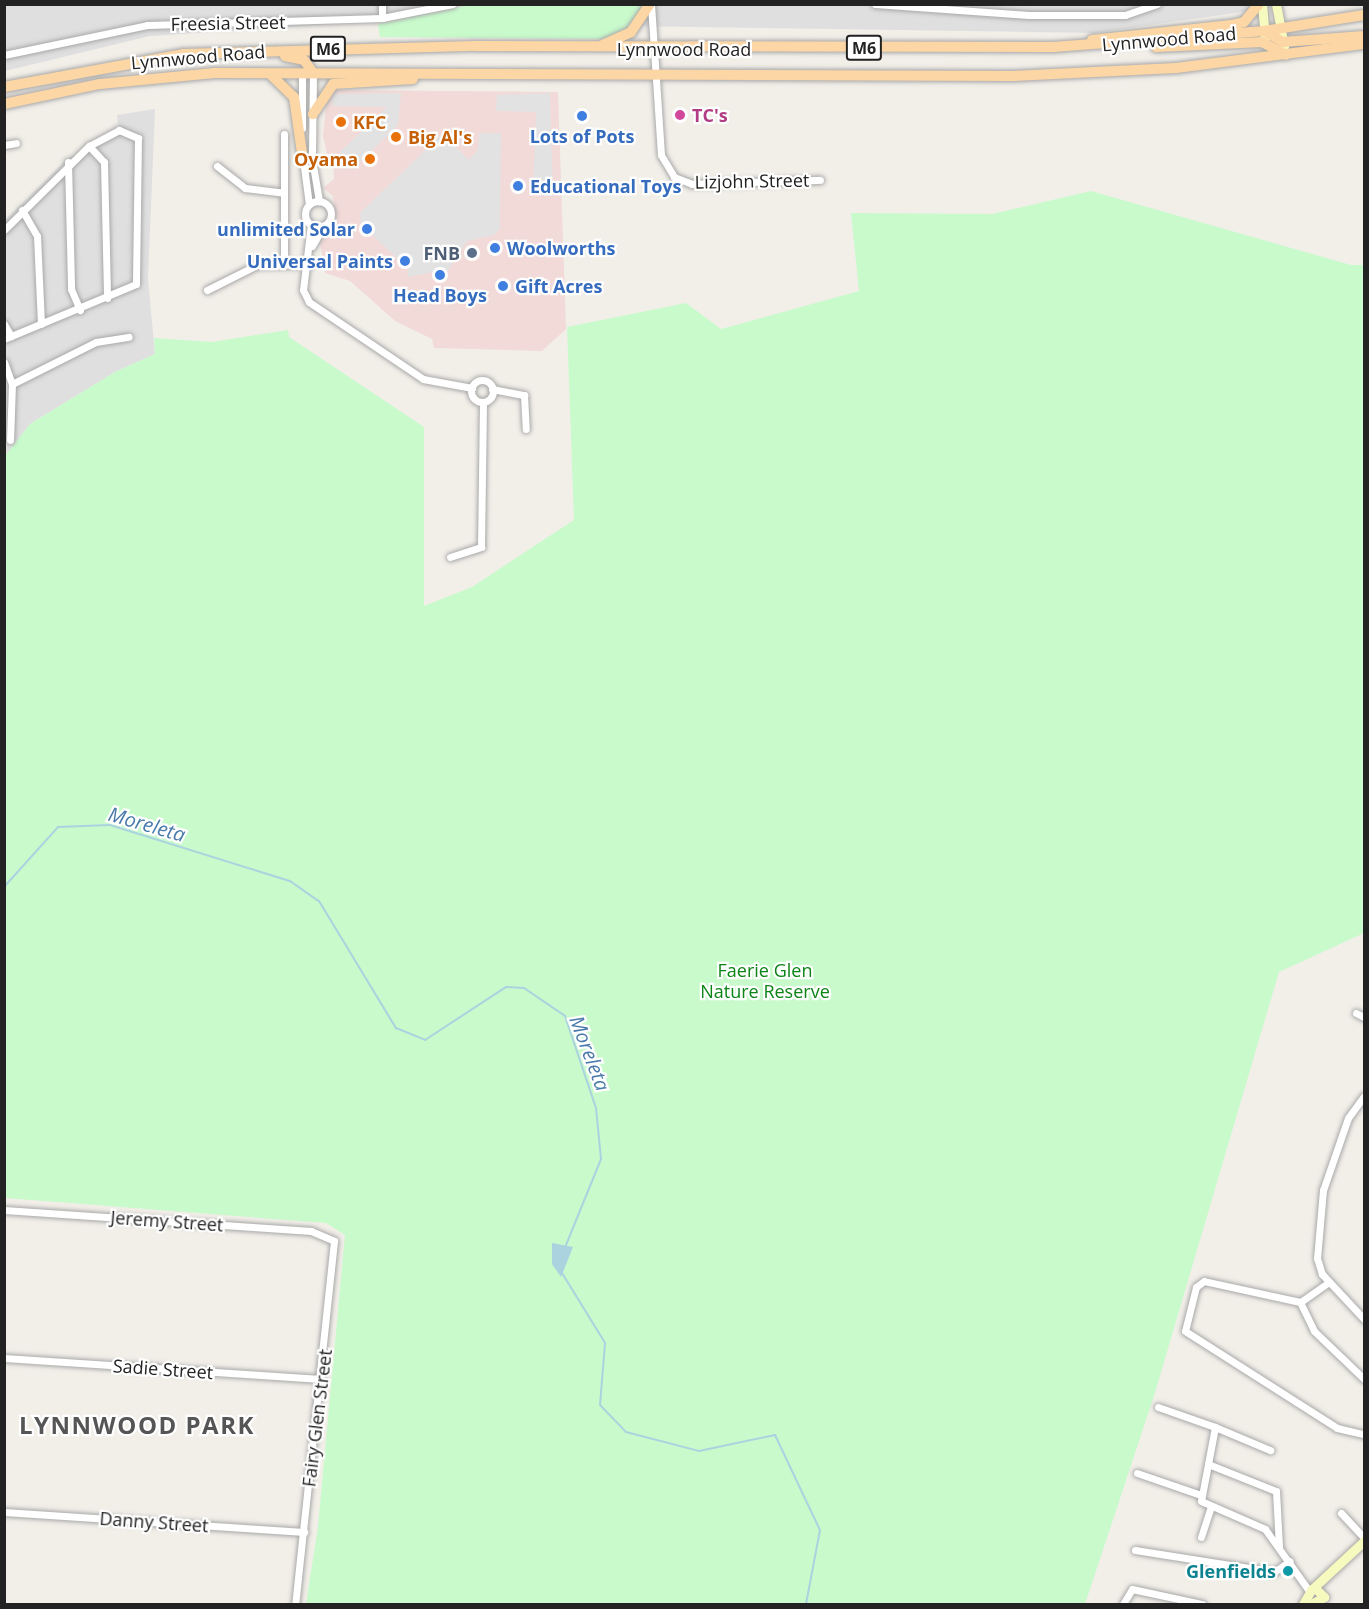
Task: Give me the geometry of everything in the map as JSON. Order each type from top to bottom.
[{"type":"main road","points":[[591,49],[631,32],[651,4]]},
{"type":"main road","points":[[1053,47],[1231,25],[1244,22],[1260,4]]},
{"type":"main road","name":"Lynnwood Road","points":[[4,87],[184,54],[332,49],[651,51],[1117,45],[1264,31],[1365,15]]},
{"type":"main road","points":[[1264,31],[1283,42],[1365,36]]},
{"type":"main road","points":[[1117,45],[1265,43],[1286,56]]},
{"type":"main road","name":"Lynnwood Road","points":[[4,104],[136,80],[268,74],[1013,76],[1265,58],[1365,44]]},
{"type":"main road","points":[[304,60],[311,51],[332,49]]},
{"type":"main road","points":[[132,62],[304,60]]},
{"type":"main road","points":[[304,60],[307,73]]},
{"type":"main road","points":[[268,74],[284,82],[294,97],[296,141],[302,153]]},
{"type":"main road","points":[[313,114],[333,84],[437,74]]},
{"type":"street","points":[[382,4],[382,18]]},
{"type":"street","name":"Freesia Street","points":[[4,55],[147,25],[382,18],[453,4]]},
{"type":"street","points":[[651,4],[653,76]]},
{"type":"street","points":[[875,4],[1125,15],[1157,4]]},
{"type":"street","points":[[1260,4],[1265,58]]},
{"type":"street","points":[[1276,4],[1286,56]]},
{"type":"street","points":[[307,73],[313,114],[312,159],[319,201],[330,213],[311,248]]},
{"type":"street","points":[[307,73],[302,153],[309,205],[306,218],[311,224],[311,248],[310,264],[303,290],[317,309],[423,379],[472,388],[482,381],[492,389],[524,395],[526,429]]},
{"type":"street","name":"Lizjohn Street","points":[[653,76],[661,155],[684,182],[820,180]]},
{"type":"street","points":[[4,230],[68,162],[89,146],[119,130],[138,138],[136,284],[80,310],[8,337],[4,324]]},
{"type":"street","points":[[285,134],[285,264]]},
{"type":"street","points":[[4,145],[16,143]]},
{"type":"street","points":[[89,146],[104,162],[107,298]]},
{"type":"street","points":[[68,162],[71,290],[80,310]]},
{"type":"street","points":[[217,166],[245,188],[284,193]]},
{"type":"street","points":[[309,205],[319,201]]},
{"type":"street","points":[[22,210],[36,236],[41,324]]},
{"type":"street","points":[[311,224],[324,225]]},
{"type":"street","points":[[207,290],[252,266],[310,264]]},
{"type":"street","points":[[12,384],[96,342],[129,337]]},
{"type":"street","points":[[4,362],[12,384],[10,440]]},
{"type":"street","points":[[472,388],[474,398],[483,402]]},
{"type":"street","points":[[450,556],[481,547],[483,402],[492,389]]},
{"type":"street","points":[[1356,1013],[1365,1017]]},
{"type":"street","points":[[1364,1319],[1329,1282],[1317,1258],[1323,1190],[1348,1118],[1365,1096]]},
{"type":"street","name":"Jeremy Street","points":[[4,1210],[328,1235]]},
{"type":"street","name":"Fairy Glen Street","points":[[295,1605],[337,1252],[328,1235]]},
{"type":"street","points":[[1329,1282],[1300,1302],[1204,1281],[1196,1287],[1185,1331],[1337,1428],[1365,1434]]},
{"type":"street","points":[[1300,1302],[1314,1331],[1365,1379]]},
{"type":"street","name":"Sadie Street","points":[[4,1358],[321,1379]]},
{"type":"street","points":[[1158,1407],[1270,1450]]},
{"type":"street","points":[[1201,1495],[1215,1427]]},
{"type":"street","points":[[1208,1464],[1276,1491],[1279,1547]]},
{"type":"street","points":[[1137,1473],[1201,1495],[1211,1507],[1265,1529],[1316,1597]]},
{"type":"street","points":[[1201,1537],[1211,1507]]},
{"type":"street","name":"Danny Street","points":[[4,1512],[304,1532]]},
{"type":"street","points":[[1303,1605],[1316,1597],[1332,1574],[1365,1540],[1341,1513]]},
{"type":"street","points":[[1135,1550],[1274,1572],[1290,1561]]},
{"type":"street","points":[[1123,1605],[1132,1588],[1202,1605]]},
{"type":"shaded area","points":[[4,5],[1291,5],[1094,33],[365,22],[150,36],[5,71]]},
{"type":"shaded area","points":[[335,90],[558,92],[566,329],[542,351],[434,348],[432,339],[395,321],[350,281],[325,273],[320,242],[336,222],[333,196],[323,188],[334,179],[333,157],[327,154],[323,136],[327,97]]},
{"type":"shaded area","points":[[401,93],[398,125],[352,170],[339,153],[387,107],[332,106],[333,94]]},
{"type":"shaded area","points":[[550,93],[553,196],[533,195],[536,112],[496,111],[497,95]]},
{"type":"shaded area","points":[[155,109],[148,279],[155,354],[115,372],[30,424],[5,457],[4,221],[66,160],[118,127],[117,115]]},
{"type":"shaded area","points":[[479,133],[501,133],[500,228],[494,235],[467,241],[442,280],[434,272],[408,277],[408,269],[361,224],[360,213],[442,134],[469,160],[478,149]]},
{"type":"green space","points":[[471,5],[642,5],[641,15],[623,33],[603,39],[380,37],[378,24]]},
{"type":"green space","name":"Faerie Glen Nature Reserve","points":[[1091,191],[1351,265],[1364,265],[1364,933],[1279,972],[1154,1396],[1085,1604],[306,1604],[318,1526],[345,1235],[326,1223],[5,1198],[4,457],[30,424],[115,372],[155,354],[154,338],[212,342],[288,330],[289,337],[424,427],[424,606],[472,587],[574,520],[567,327],[686,303],[721,329],[859,291],[851,213],[992,214]]},
{"type":"water","points":[[552,1243],[573,1247],[561,1277],[552,1264]]},
{"type":"waterway","name":"Moreleta","points":[[4,887],[58,827],[110,825],[290,881],[319,901],[396,1028],[425,1040],[506,987],[524,988],[565,1016],[596,1108],[601,1159],[566,1245]]},
{"type":"waterway","name":"Moreleta","points":[[562,1273],[605,1343],[600,1405],[626,1432],[699,1451],[775,1435],[820,1530],[806,1604]]},
{"type":"place","name":"TC's","points":[[680,115]]},
{"type":"place","name":"Lots of Pots","points":[[582,116]]},
{"type":"place","name":"KFC","points":[[341,122]]},
{"type":"place","name":"Big Al's","points":[[396,137]]},
{"type":"place","name":"Oyama","points":[[370,159]]},
{"type":"place","name":"Educational Toys","points":[[518,186]]},
{"type":"place","name":"unlimited Solar","points":[[367,229]]},
{"type":"place","name":"Woolworths","points":[[495,248]]},
{"type":"place","name":"FNB","points":[[472,253]]},
{"type":"place","name":"Universal Paints","points":[[405,261]]},
{"type":"place","name":"Head Boys","points":[[440,275]]},
{"type":"place","name":"Gift Acres","points":[[503,286]]},
{"type":"place","name":"Glenfields","points":[[1288,1571]]},
{"type":"district","name":"LYNNWOOD PARK","points":[[137,1425]]}]
